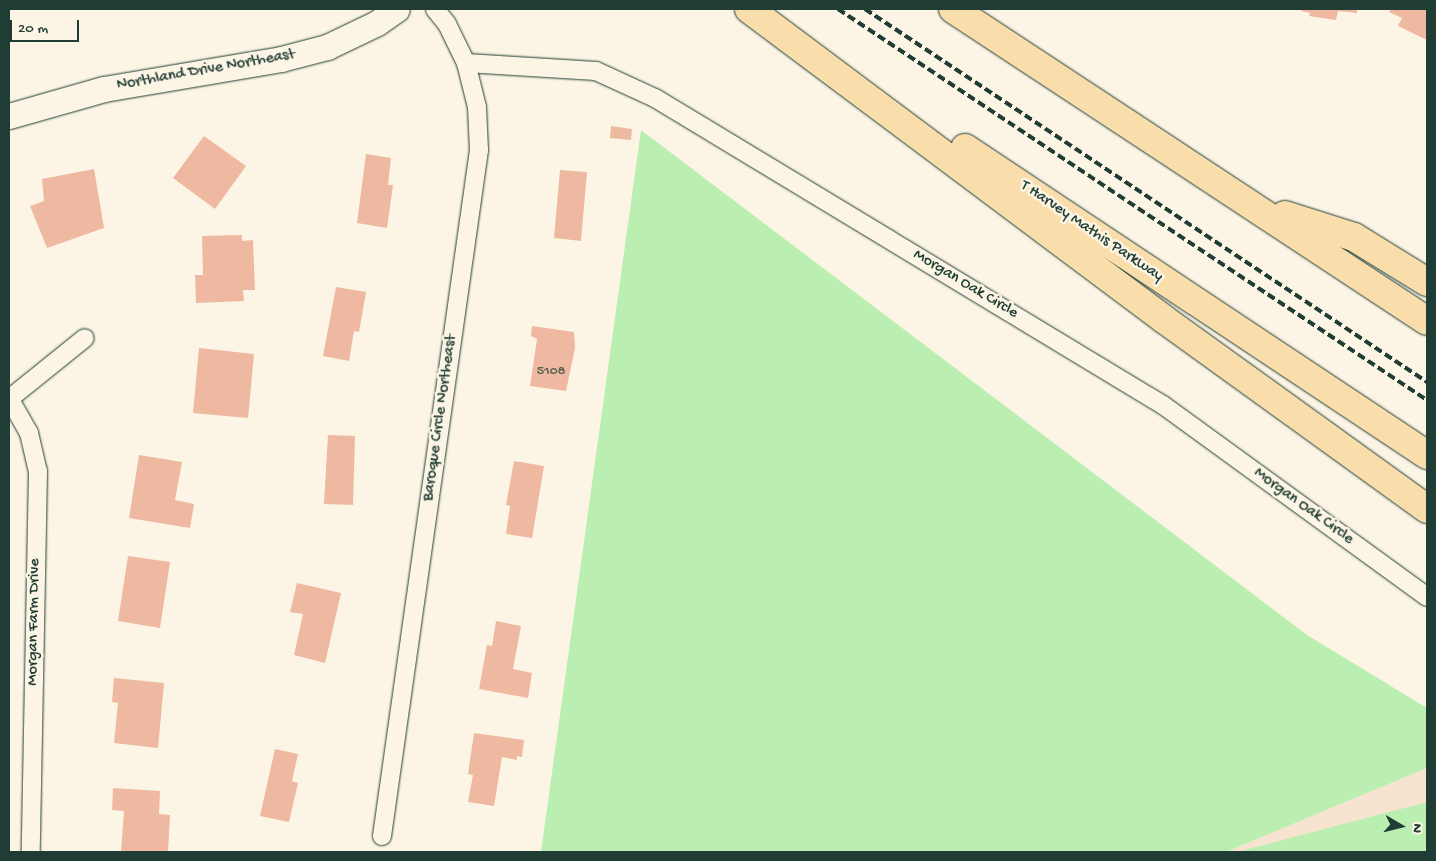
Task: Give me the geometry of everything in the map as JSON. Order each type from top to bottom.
[{"type":"highway","points":[[749,9],[1194,342],[1427,509]]},
{"type":"highway","name":"T Harvey Mathis Parkway","points":[[755,9],[1427,455]]},
{"type":"highway","points":[[953,9],[1254,205],[1427,321]]},
{"type":"highway","points":[[1254,205],[1354,237],[1427,282]]},
{"type":"street","name":"Northland Drive Northeast","points":[[9,116],[104,89],[281,59],[327,47],[377,23],[397,9]]},
{"type":"street","name":"Baroque Circle Northeast","points":[[382,836],[479,150],[477,108],[466,63],[447,24],[435,9]]},
{"type":"street","name":"Morgan Oak Circle","points":[[466,63],[596,71],[655,98],[1163,405],[1427,597]]},
{"type":"street","points":[[9,399],[85,338]]},
{"type":"street","name":"Morgan Farm Drive","points":[[9,399],[29,433],[38,471],[31,852]]},
{"type":"shaded area","points":[[1427,768],[1427,852],[1226,852]]},
{"type":"green space","points":[[641,130],[1307,635],[1427,708],[1427,768],[1226,852],[541,852]]},
{"type":"green space","points":[[1427,802],[1427,852],[1237,852]]},
{"type":"building","points":[[1302,9],[1357,9],[1357,13],[1338,11],[1336,20],[1309,16],[1310,13],[1301,11]]},
{"type":"building","points":[[1391,9],[1427,9],[1427,40],[1398,26],[1402,18],[1389,12]]},
{"type":"building","points":[[611,126],[632,129],[631,140],[610,138]]},
{"type":"building","points":[[204,136],[246,166],[215,209],[173,178]]},
{"type":"building","points":[[366,154],[391,158],[388,185],[393,185],[387,228],[357,223]]},
{"type":"building","points":[[94,169],[104,228],[47,248],[30,206],[44,201],[42,179]]},
{"type":"building","points":[[560,170],[587,172],[581,241],[554,238]]},
{"type":"building","points":[[242,235],[242,241],[253,240],[255,290],[243,290],[244,301],[196,303],[195,275],[203,275],[202,236]]},
{"type":"building","points":[[336,287],[366,292],[359,332],[354,331],[349,361],[323,356]]},
{"type":"building","points":[[532,326],[574,332],[575,348],[566,391],[530,386],[537,339],[531,336]]},
{"type":"building","points":[[199,348],[254,354],[248,418],[193,413]]},
{"type":"building","points":[[328,435],[355,436],[353,505],[324,504]]},
{"type":"building","points":[[139,455],[182,462],[175,500],[194,504],[190,528],[129,518]]},
{"type":"building","points":[[514,461],[544,466],[532,538],[506,534],[510,506],[506,505]]},
{"type":"building","points":[[128,556],[170,562],[160,628],[118,621]]},
{"type":"building","points":[[297,583],[341,593],[325,663],[294,655],[303,614],[290,612]]},
{"type":"building","points":[[496,621],[521,626],[513,669],[532,673],[528,698],[479,689],[487,645],[492,646]]},
{"type":"building","points":[[114,678],[164,683],[158,748],[114,743],[118,703],[112,702]]},
{"type":"building","points":[[474,733],[524,740],[522,757],[517,756],[517,760],[502,757],[494,806],[468,802],[473,775],[468,774]]},
{"type":"building","points":[[275,749],[298,754],[292,781],[298,783],[289,822],[260,816]]},
{"type":"building","points":[[113,788],[160,791],[159,814],[170,815],[168,852],[121,852],[124,811],[112,810]]},
{"type":"railway","points":[[838,9],[1427,400]]},
{"type":"railway","points":[[865,9],[1427,382]]}]
